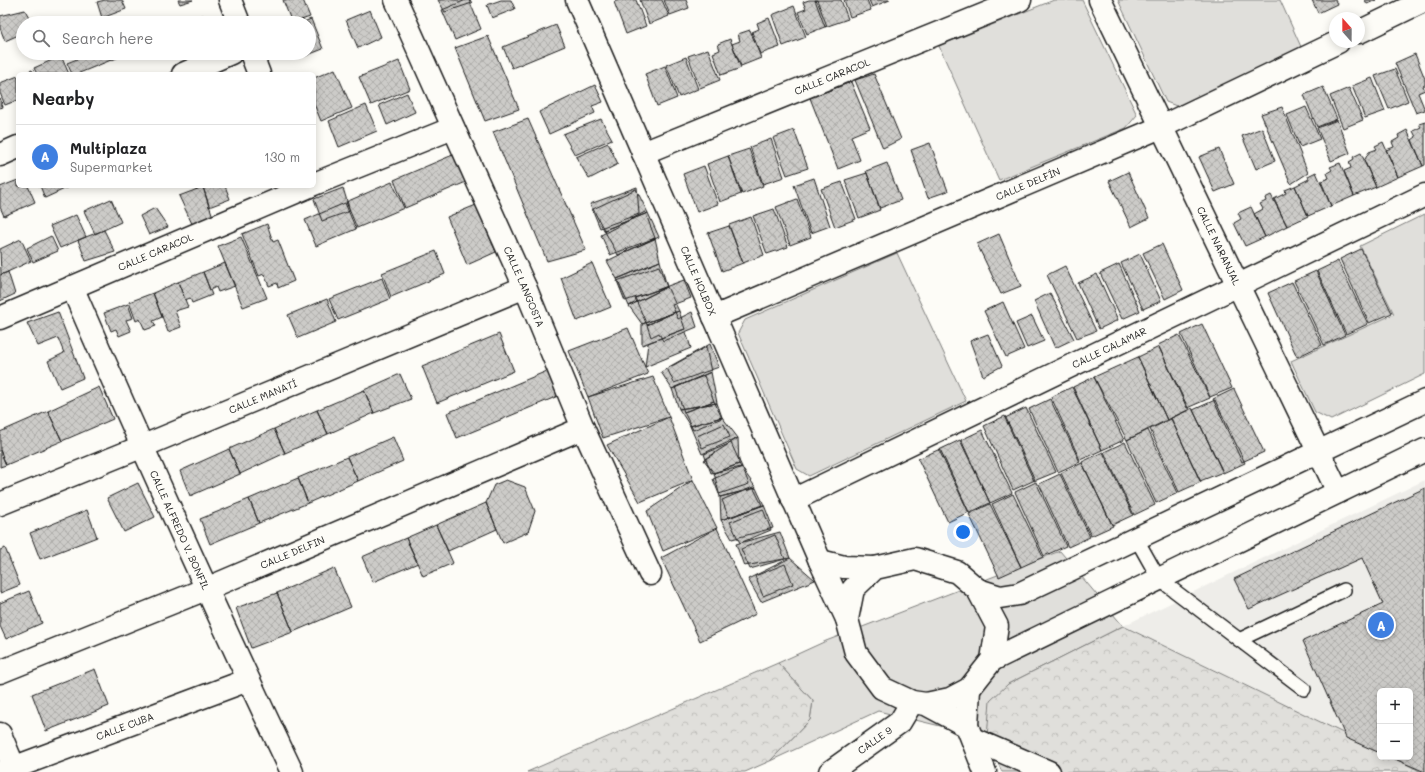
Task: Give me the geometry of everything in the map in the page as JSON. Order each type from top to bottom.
[{"type":"street","points":[[230,0],[236,16]]},
{"type":"street","name":"CALLE LANGOSTA","points":[[396,0],[525,288],[583,428],[650,574]]},
{"type":"street","name":"CALLE HOLBOX","points":[[577,0],[793,500],[847,619],[856,653],[882,688],[919,703],[970,733],[1049,772]]},
{"type":"street","name":"CALLE CARACOL","points":[[643,153],[1020,0]]},
{"type":"street","name":"CALLE NARANJAL","points":[[1100,0],[1338,492]]},
{"type":"street","points":[[1365,29],[1425,0]]},
{"type":"street","name":"CALLE DELFÍN","points":[[714,317],[1161,127],[1329,46]]},
{"type":"street","points":[[188,72],[215,60]]},
{"type":"street","points":[[254,60],[258,72]]},
{"type":"street","name":"CALLE CARACOL","points":[[316,183],[453,128]]},
{"type":"street","points":[[0,155],[16,148]]},
{"type":"street","name":"CALLE CARACOL","points":[[0,318],[303,188]]},
{"type":"street","name":"CALLE CALAMAR","points":[[793,500],[1425,195]]},
{"type":"street","name":"CALLE ALFREDO V. BONFIL","points":[[72,287],[141,447],[292,772]]},
{"type":"street","name":"CALLE MANATÍ","points":[[0,504],[525,288]]},
{"type":"street","points":[[978,590],[1000,597],[1018,594],[1425,400]]},
{"type":"street","name":"CALLE DELFIN","points":[[0,672],[206,589],[583,428]]},
{"type":"street","points":[[919,703],[950,699],[969,689],[992,660],[1425,450]]},
{"type":"street","points":[[820,561],[844,567],[875,568],[915,559],[957,572],[978,590],[997,626],[992,660]]},
{"type":"street","points":[[847,619],[853,589],[875,568]]},
{"type":"street","name":"CALLE CUBA","points":[[11,770],[248,680]]},
{"type":"street","points":[[969,689],[970,733],[985,772]]},
{"type":"street","name":"CALLE 9","points":[[830,772],[900,722],[919,703]]},
{"type":"street","points":[[0,734],[11,770]]},
{"type":"lane","points":[[1136,538],[1159,579],[1304,689]]},
{"type":"lane","points":[[1239,640],[1344,590]]},
{"type":"shaded area","points":[[1425,480],[1425,772],[1422,772],[1398,760],[1413,760],[1413,688],[1377,688],[1377,750],[1123,626]]},
{"type":"green space","points":[[1054,0],[1082,0],[1137,115],[1126,128],[999,180],[939,46]]},
{"type":"green space","points":[[1118,0],[1280,0],[1302,49],[1179,107],[1166,102]]},
{"type":"green space","points":[[1425,214],[1425,374],[1331,420],[1315,412],[1291,361],[1394,314],[1360,246]]},
{"type":"green space","points":[[897,253],[966,401],[809,476],[797,469],[738,333],[745,320]]},
{"type":"green space","points":[[1060,551],[1123,626],[1008,684],[1059,772],[1002,772],[986,737],[878,711],[770,761],[810,720],[813,701],[778,663],[826,641]]},
{"type":"green space","points":[[1123,626],[1377,750],[1377,760],[1398,760],[1422,772],[1059,772],[987,737],[990,701],[1008,684]]},
{"type":"green space","points":[[778,663],[813,701],[810,720],[770,761],[745,772],[527,772]]},
{"type":"building","points":[[105,0],[122,0],[126,9],[107,16],[101,16],[97,2]]},
{"type":"building","points":[[178,0],[193,0],[180,4]]},
{"type":"building","points":[[283,0],[303,0],[310,16],[289,16]]},
{"type":"building","points":[[438,0],[470,0],[472,3],[445,12]]},
{"type":"building","points":[[469,0],[481,29],[455,40],[442,10]]},
{"type":"building","points":[[501,0],[511,0],[515,9],[492,18],[487,5]]},
{"type":"building","points":[[619,0],[636,0],[646,26],[626,34],[614,2]]},
{"type":"building","points":[[640,0],[662,0],[669,16],[649,24]]},
{"type":"building","points":[[664,0],[686,0],[689,8],[670,15]]},
{"type":"building","points":[[815,0],[841,0],[848,19],[825,27]]},
{"type":"building","points":[[817,0],[827,26],[807,34],[798,12],[806,9],[803,2]]},
{"type":"building","points":[[844,0],[867,0],[871,10],[850,17]]},
{"type":"building","points":[[869,0],[890,0],[872,7]]},
{"type":"building","points":[[1312,0],[1335,0],[1337,4],[1318,13]]},
{"type":"building","points":[[1365,0],[1376,0],[1367,4]]},
{"type":"building","points":[[794,6],[806,37],[783,46],[772,15]]},
{"type":"building","points":[[25,10],[28,16],[16,16],[16,36],[5,41],[0,28],[0,16]]},
{"type":"building","points":[[370,10],[381,37],[358,48],[346,20]]},
{"type":"building","points":[[769,18],[780,47],[760,54],[752,32],[759,29],[757,23]]},
{"type":"building","points":[[556,25],[565,46],[512,68],[503,47]]},
{"type":"building","points":[[750,30],[761,58],[741,66],[732,44],[740,41],[738,34]]},
{"type":"building","points":[[316,32],[323,49],[316,52]]},
{"type":"building","points":[[488,36],[519,109],[485,121],[455,48]]},
{"type":"building","points":[[730,39],[741,68],[721,75],[713,53],[720,50],[718,44]]},
{"type":"building","points":[[708,49],[720,80],[700,88],[688,56]]},
{"type":"building","points":[[1415,54],[1425,79],[1425,85],[1423,86],[1425,90],[1418,93],[1425,110],[1416,113],[1395,63]]},
{"type":"building","points":[[686,57],[698,89],[679,97],[666,65]]},
{"type":"building","points":[[52,60],[63,60],[68,72],[36,72],[34,68]]},
{"type":"building","points":[[74,60],[111,60],[82,72],[71,72],[67,63]]},
{"type":"building","points":[[399,61],[410,89],[371,105],[359,77]]},
{"type":"building","points":[[665,66],[677,98],[657,106],[645,74]]},
{"type":"building","points":[[335,69],[352,108],[321,121],[316,109],[316,77]]},
{"type":"building","points":[[1395,69],[1408,101],[1389,109],[1375,76]]},
{"type":"building","points":[[874,74],[901,139],[883,148],[855,80]]},
{"type":"building","points":[[16,77],[16,101],[5,105],[0,93],[0,83]]},
{"type":"building","points":[[1372,78],[1385,111],[1365,118],[1352,86]]},
{"type":"building","points":[[851,82],[870,128],[851,136],[860,160],[838,169],[810,98]]},
{"type":"building","points":[[595,85],[603,102],[592,106],[595,113],[549,134],[539,112]]},
{"type":"building","points":[[1323,87],[1337,119],[1317,127],[1304,95]]},
{"type":"building","points":[[1349,88],[1363,120],[1343,128],[1330,96]]},
{"type":"building","points":[[407,93],[415,112],[387,125],[379,105]]},
{"type":"building","points":[[0,98],[3,107],[0,108]]},
{"type":"building","points":[[366,105],[377,131],[339,147],[329,121]]},
{"type":"building","points":[[1282,107],[1308,173],[1291,184],[1261,114]]},
{"type":"building","points":[[1306,107],[1320,139],[1300,147],[1287,115]]},
{"type":"building","points":[[528,119],[586,250],[547,261],[493,132]]},
{"type":"building","points":[[601,119],[612,139],[575,155],[563,134]]},
{"type":"building","points":[[1337,120],[1350,153],[1331,161],[1317,128]]},
{"type":"building","points":[[1425,122],[1425,165],[1423,166],[1412,140],[1416,137],[1413,131],[1421,127],[1419,124]]},
{"type":"building","points":[[1262,128],[1275,161],[1256,169],[1242,136]]},
{"type":"building","points":[[794,130],[808,168],[787,175],[773,138]]},
{"type":"building","points":[[1407,130],[1423,166],[1398,177],[1386,150],[1394,147],[1392,142],[1399,138],[1398,135]]},
{"type":"building","points":[[771,139],[784,177],[763,184],[750,147]]},
{"type":"building","points":[[1383,142],[1398,177],[1376,187],[1364,161],[1369,152],[1377,149],[1375,146]]},
{"type":"building","points":[[608,143],[618,164],[589,179],[576,157]]},
{"type":"building","points":[[930,143],[948,191],[928,198],[911,150]]},
{"type":"building","points":[[749,149],[763,186],[742,194],[728,156]]},
{"type":"building","points":[[1219,149],[1234,184],[1215,192],[1199,157]]},
{"type":"building","points":[[1361,153],[1376,187],[1354,196],[1344,171],[1351,168],[1349,162],[1354,159],[1353,157]]},
{"type":"building","points":[[455,154],[466,182],[405,208],[394,180]]},
{"type":"building","points":[[728,156],[741,194],[720,202],[707,164]]},
{"type":"building","points":[[887,163],[901,200],[880,208],[866,171]]},
{"type":"building","points":[[1340,163],[1354,196],[1331,206],[1321,181],[1329,178],[1327,173],[1332,170],[1330,167]]},
{"type":"building","points":[[704,166],[718,204],[697,212],[683,174]]},
{"type":"building","points":[[1128,172],[1149,218],[1131,227],[1109,181]]},
{"type":"building","points":[[1316,172],[1331,206],[1308,216],[1295,186],[1309,179],[1308,176]]},
{"type":"building","points":[[867,173],[880,210],[859,218],[845,180]]},
{"type":"building","points":[[814,178],[830,226],[811,233],[794,185]]},
{"type":"building","points":[[16,181],[16,188],[29,188],[35,202],[4,216],[0,207],[0,187]]},
{"type":"building","points":[[392,182],[404,208],[357,228],[346,202]]},
{"type":"building","points":[[842,182],[856,219],[835,227],[821,189]]},
{"type":"building","points":[[1295,186],[1308,216],[1287,226],[1274,199],[1286,193],[1285,190]]},
{"type":"building","points":[[637,187],[639,214],[600,228],[590,204]]},
{"type":"building","points":[[41,188],[67,188],[45,198]]},
{"type":"building","points":[[203,188],[226,188],[230,199],[209,207]]},
{"type":"building","points":[[203,188],[213,217],[194,228],[179,196]]},
{"type":"building","points":[[343,188],[350,211],[322,221],[314,199]]},
{"type":"building","points":[[636,189],[648,213],[604,230],[593,209]]},
{"type":"building","points":[[1271,195],[1287,226],[1265,237],[1254,214],[1263,209],[1260,204],[1266,201],[1265,198]]},
{"type":"building","points":[[111,199],[121,222],[95,234],[84,211]]},
{"type":"building","points":[[797,199],[811,237],[790,245],[776,207]]},
{"type":"building","points":[[345,203],[356,229],[316,246],[305,220]]},
{"type":"building","points":[[476,205],[496,252],[467,265],[447,217]]},
{"type":"building","points":[[1251,207],[1265,237],[1245,246],[1234,223],[1241,219],[1238,213]]},
{"type":"building","points":[[155,208],[168,227],[149,235],[140,216]]},
{"type":"building","points":[[774,209],[788,247],[767,254],[753,216]]},
{"type":"building","points":[[645,212],[655,238],[610,255],[601,235]]},
{"type":"building","points":[[648,213],[659,237],[618,255],[604,230]]},
{"type":"building","points":[[76,215],[86,237],[60,248],[50,226]]},
{"type":"building","points":[[751,217],[764,255],[743,263],[729,225]]},
{"type":"building","points":[[267,224],[273,242],[278,240],[294,281],[278,288],[277,283],[269,286],[264,274],[259,276],[242,234]]},
{"type":"building","points":[[729,226],[743,263],[722,271],[708,233]]},
{"type":"building","points":[[104,230],[115,252],[86,261],[78,240]]},
{"type":"building","points":[[999,234],[1021,286],[1001,294],[977,244]]},
{"type":"building","points":[[51,236],[58,251],[33,262],[27,248]]},
{"type":"building","points":[[241,237],[267,298],[243,307],[218,246]]},
{"type":"building","points":[[655,238],[660,261],[617,279],[607,261]]},
{"type":"building","points":[[21,239],[31,261],[1,275],[0,249]]},
{"type":"building","points":[[1162,244],[1183,290],[1165,299],[1143,253]]},
{"type":"building","points":[[1361,249],[1392,313],[1369,323],[1340,259]]},
{"type":"building","points":[[436,251],[445,274],[391,297],[382,273]]},
{"type":"building","points":[[1140,254],[1161,301],[1143,309],[1121,263]]},
{"type":"building","points":[[660,261],[667,287],[629,306],[617,279]]},
{"type":"building","points":[[1338,261],[1368,324],[1346,334],[1317,271]]},
{"type":"building","points":[[225,263],[235,286],[218,292],[216,287],[210,290],[203,272]]},
{"type":"building","points":[[592,263],[611,307],[577,321],[561,278]]},
{"type":"building","points":[[1119,264],[1140,311],[1122,319],[1100,273]]},
{"type":"building","points":[[659,266],[667,287],[625,301],[617,281]]},
{"type":"building","points":[[1065,266],[1096,331],[1077,338],[1047,275]]},
{"type":"building","points":[[1316,271],[1345,335],[1324,345],[1294,281]]},
{"type":"building","points":[[8,272],[15,294],[0,301],[0,275]]},
{"type":"building","points":[[203,272],[212,295],[192,303],[190,298],[185,300],[178,282]]},
{"type":"building","points":[[1097,274],[1118,320],[1099,329],[1078,283]]},
{"type":"building","points":[[382,278],[390,299],[338,320],[329,299]]},
{"type":"building","points":[[684,280],[691,298],[672,305],[675,312],[647,325],[635,298]]},
{"type":"building","points":[[178,282],[188,307],[175,311],[181,327],[168,332],[153,293]]},
{"type":"building","points":[[1292,282],[1322,345],[1297,357],[1268,293]]},
{"type":"building","points":[[667,287],[679,311],[642,324],[629,306]]},
{"type":"building","points":[[153,293],[162,317],[153,321],[156,326],[145,330],[140,319],[136,321],[129,302]]},
{"type":"building","points":[[1050,293],[1074,339],[1055,348],[1034,301]]},
{"type":"building","points":[[327,299],[336,322],[298,338],[288,315]]},
{"type":"building","points":[[1003,302],[1024,349],[1006,357],[984,311]]},
{"type":"building","points":[[128,304],[133,318],[126,320],[131,331],[119,336],[116,329],[111,331],[104,313]]},
{"type":"building","points":[[679,311],[685,329],[642,345],[642,324]]},
{"type":"building","points":[[58,312],[83,378],[60,388],[48,361],[64,353],[58,338],[38,346],[27,323]]},
{"type":"building","points":[[675,312],[678,319],[692,312],[697,327],[663,341],[659,333],[651,337],[647,325]]},
{"type":"building","points":[[1032,316],[1044,341],[1027,348],[1016,323]]},
{"type":"building","points":[[1202,324],[1232,388],[1210,397],[1181,334]]},
{"type":"building","points":[[628,328],[648,374],[588,397],[569,351]]},
{"type":"building","points":[[685,329],[691,348],[645,367],[648,343]]},
{"type":"building","points":[[499,334],[514,371],[437,403],[422,366]]},
{"type":"building","points":[[988,334],[1002,366],[983,376],[970,341]]},
{"type":"building","points":[[1179,335],[1210,398],[1187,408],[1158,345]]},
{"type":"building","points":[[710,344],[719,367],[674,383],[667,368]]},
{"type":"building","points":[[706,347],[711,372],[672,389],[661,372]]},
{"type":"building","points":[[1159,347],[1189,410],[1167,420],[1138,357]]},
{"type":"building","points":[[1138,357],[1167,420],[1127,440],[1094,377]]},
{"type":"building","points":[[547,371],[558,396],[457,438],[447,413]]},
{"type":"building","points":[[711,372],[717,403],[679,409],[672,389]]},
{"type":"building","points":[[400,374],[411,399],[374,413],[364,390]]},
{"type":"building","points":[[704,376],[714,401],[684,412],[675,387]]},
{"type":"building","points":[[653,377],[669,417],[603,438],[588,397]]},
{"type":"building","points":[[1094,377],[1124,440],[1102,450],[1073,387]]},
{"type":"building","points":[[99,387],[113,419],[62,441],[48,411]]},
{"type":"building","points":[[1072,387],[1102,450],[1080,460],[1051,397]]},
{"type":"building","points":[[1234,389],[1264,452],[1242,462],[1213,399]]},
{"type":"building","points":[[364,390],[374,413],[328,434],[317,410]]},
{"type":"building","points":[[1050,399],[1080,462],[1058,472],[1029,409]]},
{"type":"building","points":[[1215,400],[1245,463],[1223,473],[1193,410]]},
{"type":"building","points":[[714,401],[722,418],[693,430],[684,412]]},
{"type":"building","points":[[717,403],[722,417],[690,426],[679,409]]},
{"type":"building","points":[[1026,408],[1056,472],[1034,481],[1005,418]]},
{"type":"building","points":[[1192,408],[1223,472],[1200,481],[1171,418]]},
{"type":"building","points":[[317,410],[328,434],[285,453],[274,429]]},
{"type":"building","points":[[48,411],[62,441],[6,465],[0,450],[0,432]]},
{"type":"building","points":[[1005,416],[1035,480],[1013,490],[984,426]]},
{"type":"building","points":[[669,417],[693,480],[640,502],[607,445]]},
{"type":"building","points":[[722,417],[738,438],[702,454],[690,426]]},
{"type":"building","points":[[1171,419],[1201,482],[1179,492],[1150,429]]},
{"type":"building","points":[[724,424],[730,437],[702,448],[697,436]]},
{"type":"building","points":[[274,429],[285,453],[240,474],[229,449]]},
{"type":"building","points":[[982,430],[1012,493],[990,503],[961,440]]},
{"type":"building","points":[[1148,430],[1178,493],[1156,503],[1127,440]]},
{"type":"building","points":[[393,437],[403,461],[358,481],[347,457]]},
{"type":"building","points":[[738,438],[739,464],[714,473],[704,460]]},
{"type":"building","points":[[960,440],[990,503],[969,513],[939,450]]},
{"type":"building","points":[[1125,442],[1155,505],[1134,515],[1104,452]]},
{"type":"building","points":[[731,443],[742,467],[711,473],[704,454]]},
{"type":"building","points":[[229,449],[240,474],[190,496],[180,471]]},
{"type":"building","points":[[940,449],[969,512],[948,522],[918,459]]},
{"type":"building","points":[[0,450],[6,465],[0,467]]},
{"type":"building","points":[[1103,452],[1133,515],[1112,525],[1082,462]]},
{"type":"building","points":[[347,457],[358,481],[308,503],[298,478]]},
{"type":"building","points":[[1082,463],[1113,526],[1091,536],[1061,473]]},
{"type":"building","points":[[739,464],[756,488],[720,497],[714,473]]},
{"type":"building","points":[[742,467],[749,484],[719,494],[713,479]]},
{"type":"building","points":[[1060,474],[1090,537],[1068,547],[1039,484]]},
{"type":"building","points":[[298,478],[308,503],[259,523],[249,499]]},
{"type":"building","points":[[506,480],[525,487],[535,511],[528,532],[503,543],[486,503],[494,485]]},
{"type":"building","points":[[693,480],[717,528],[663,551],[647,511]]},
{"type":"building","points":[[1036,482],[1066,546],[1044,556],[1015,492]]},
{"type":"building","points":[[138,483],[155,517],[124,532],[107,498]]},
{"type":"building","points":[[753,487],[762,505],[729,518],[722,500]]},
{"type":"building","points":[[756,488],[764,505],[721,520],[720,497]]},
{"type":"building","points":[[1425,488],[1425,772],[1397,760],[1413,760],[1413,688],[1377,688],[1377,752],[1346,738],[1303,641],[1383,604],[1362,558],[1249,609],[1234,579]]},
{"type":"building","points":[[1013,494],[1043,557],[1021,567],[992,504]]},
{"type":"building","points":[[249,499],[259,523],[210,544],[200,519]]},
{"type":"building","points":[[486,503],[497,529],[448,551],[436,525]]},
{"type":"building","points":[[990,504],[1021,567],[999,577],[969,514]]},
{"type":"building","points":[[764,505],[773,528],[732,539],[721,520]]},
{"type":"building","points":[[763,509],[771,530],[740,543],[730,522]]},
{"type":"building","points":[[87,510],[97,537],[40,559],[30,533]]},
{"type":"building","points":[[436,525],[453,563],[423,576],[406,538]]},
{"type":"building","points":[[717,528],[756,614],[700,641],[661,558]]},
{"type":"building","points":[[780,532],[790,558],[744,566],[736,544]]},
{"type":"building","points":[[775,535],[785,559],[750,569],[741,549]]},
{"type":"building","points":[[406,538],[418,563],[373,582],[362,557]]},
{"type":"building","points":[[5,548],[20,585],[0,593],[0,550]]},
{"type":"building","points":[[790,558],[815,580],[761,602],[748,579]]},
{"type":"building","points":[[785,564],[793,584],[763,596],[755,576]]},
{"type":"building","points":[[334,568],[351,607],[293,632],[277,593]]},
{"type":"building","points":[[29,591],[42,623],[6,639],[0,626],[0,603]]},
{"type":"building","points":[[277,593],[293,632],[251,648],[236,608]]},
{"type":"building","points":[[95,669],[109,706],[46,731],[32,694]]},
{"type":"place","name":"Multiplaza","points":[[1381,625]]}]
